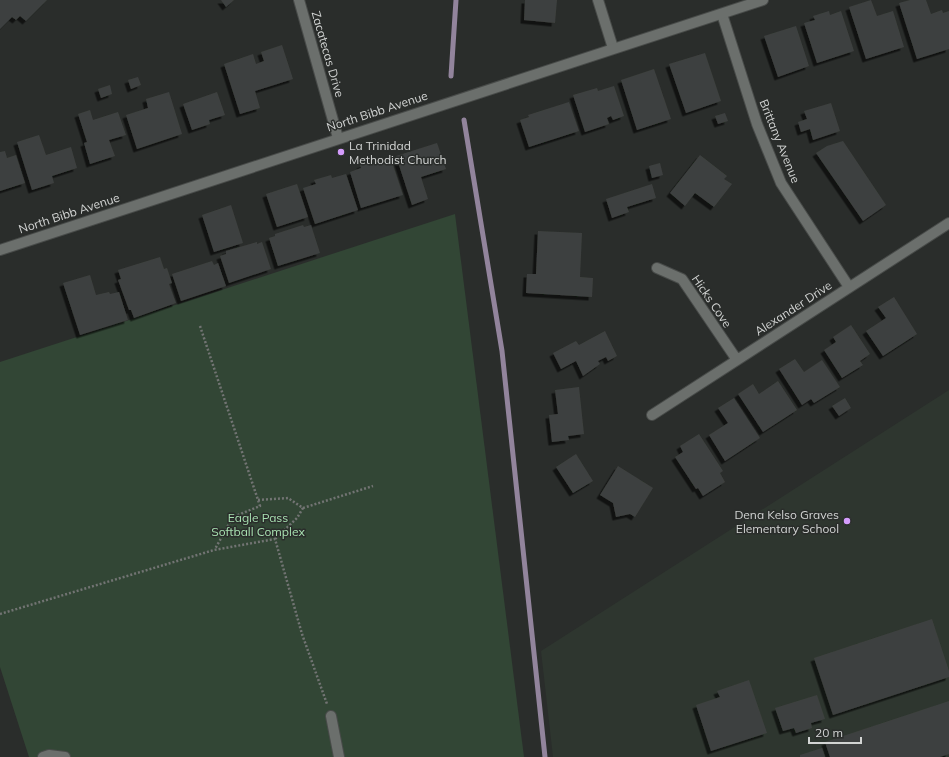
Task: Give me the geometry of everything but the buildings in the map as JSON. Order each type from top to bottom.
[{"type":"street","name":"Zacatecas Drive","points":[[299,0],[338,138]]},
{"type":"street","points":[[598,0],[613,48]]},
{"type":"street","name":"North Bibb Avenue","points":[[0,250],[763,0]]},
{"type":"street","name":"Brittany Avenue","points":[[722,14],[757,124],[781,184],[849,287]]},
{"type":"street","name":"Alexander Drive","points":[[652,415],[949,223]]},
{"type":"street","name":"Hicks Cove","points":[[657,268],[682,279],[737,360]]},
{"type":"street","points":[[331,716],[339,757]]},
{"type":"street","points":[[43,757],[49,755],[65,757]]},
{"type":"path","points":[[200,326],[260,506],[233,517],[214,550]]},
{"type":"path","points":[[0,614],[214,550],[275,539],[296,518],[303,508],[373,486]]},
{"type":"path","points":[[258,500],[288,498],[303,508]]},
{"type":"path","points":[[275,539],[302,634],[331,716]]},
{"type":"shaded area","name":"Dena Kelso Graves Elementary School","points":[[949,390],[949,757],[553,757],[541,651]]},
{"type":"green space","name":"Eagle Pass Softball Complex","points":[[455,214],[524,757],[29,757],[0,667],[0,362]]},
{"type":"waterway","points":[[451,76],[456,0]]},
{"type":"waterway","points":[[464,120],[502,351],[545,757]]},
{"type":"place","name":"La Trinidad Methodist Church","points":[[341,152]]},
{"type":"place","name":"Dena Kelso Graves Elementary School","points":[[847,521]]}]
